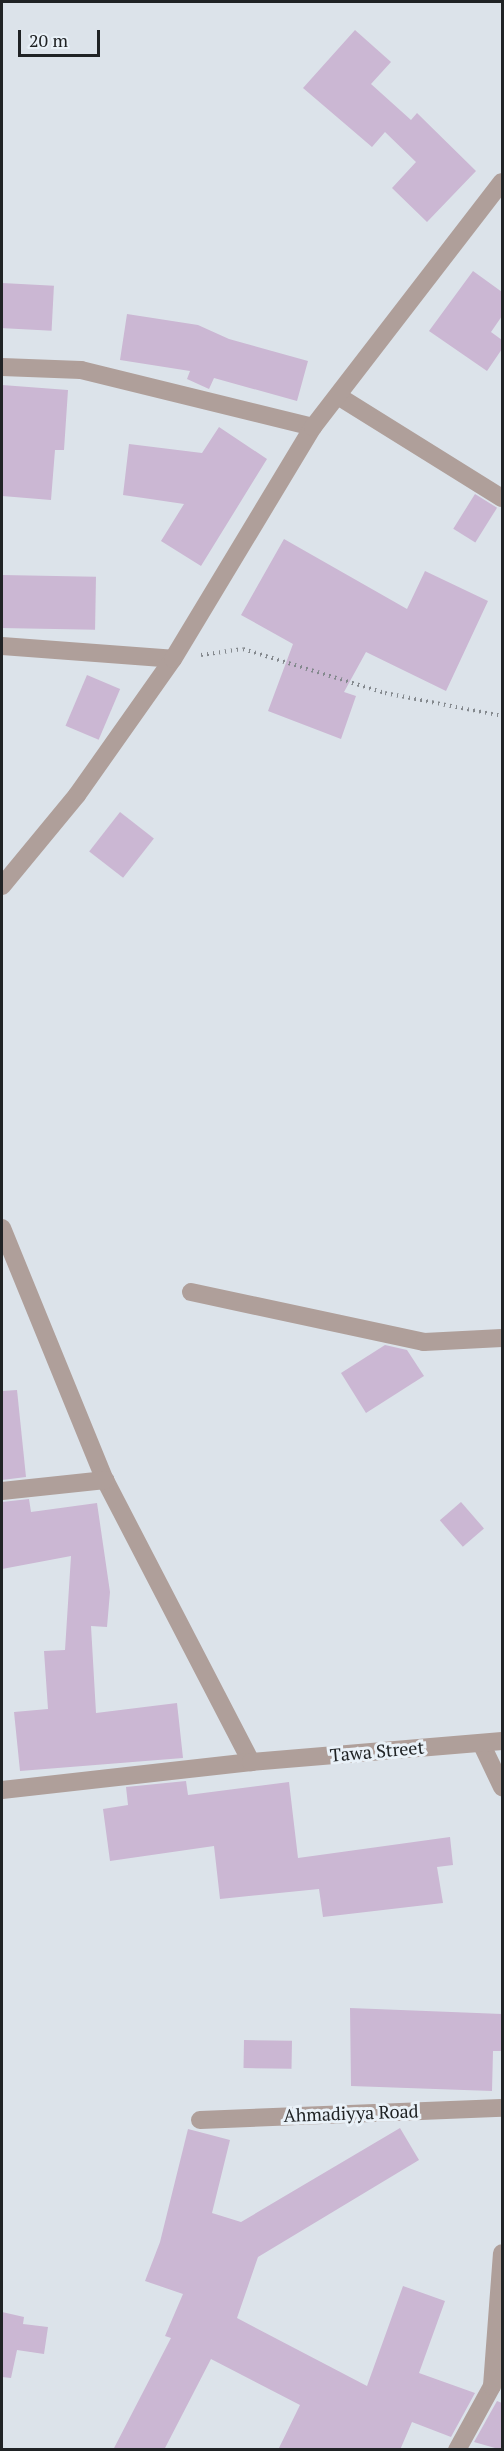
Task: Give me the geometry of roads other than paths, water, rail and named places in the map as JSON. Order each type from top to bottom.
[{"type":"street","points":[[2,886],[77,795],[173,659],[313,427],[502,182]]},
{"type":"street","points":[[2,367],[81,370],[313,427]]},
{"type":"street","points":[[338,396],[502,498]]},
{"type":"street","points":[[2,646],[173,659]]},
{"type":"street","points":[[2,1228],[105,1480],[251,1762]]},
{"type":"street","points":[[191,1292],[424,1342],[502,1338]]},
{"type":"street","points":[[2,1491],[105,1480]]},
{"type":"street","name":"Tawa Street","points":[[2,1790],[251,1762],[502,1741]]},
{"type":"street","points":[[482,1743],[502,1787]]},
{"type":"street","name":"Ahmadiyya Road","points":[[200,2120],[502,2108]]},
{"type":"street","points":[[458,2450],[492,2386],[502,2253]]}]
